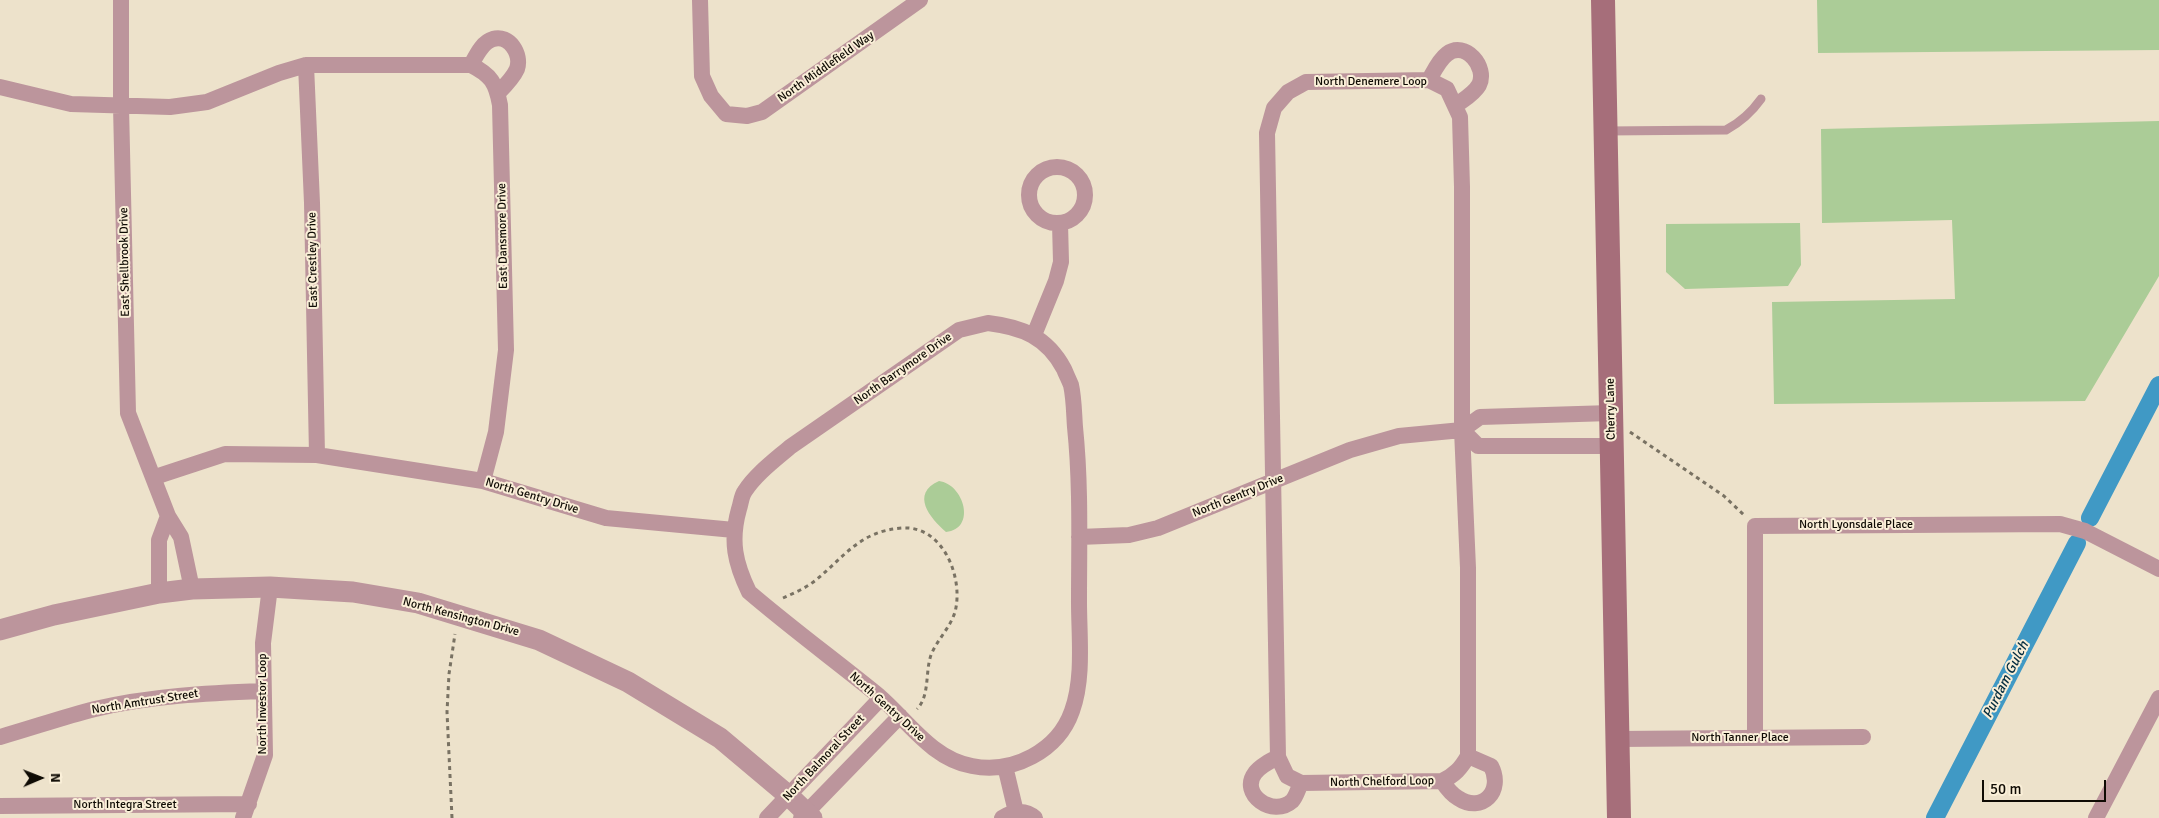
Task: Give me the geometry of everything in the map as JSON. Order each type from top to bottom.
[{"type":"main road","name":"Cherry Lane","points":[[1603,0],[1619,818]]},
{"type":"street","name":"East Shellbrook Drive","points":[[121,0],[121,106],[128,413],[145,459],[155,477],[168,516],[182,537],[192,589]]},
{"type":"street","name":"North Middlefield Way","points":[[700,0],[702,76],[711,96],[726,114],[747,116],[762,112],[920,0]]},
{"type":"street","points":[[0,87],[71,104],[170,107],[207,102],[306,65],[471,65],[484,44],[492,39],[500,38],[514,47],[518,58],[517,68],[498,93]]},
{"type":"street","points":[[1429,80],[1439,62],[1448,52],[1455,51],[1470,54],[1480,64],[1482,76],[1475,90],[1455,106]]},
{"type":"street","name":"East Crestley Drive","points":[[306,65],[312,203],[317,455]]},
{"type":"street","name":"East Dansmore Drive","points":[[471,65],[487,73],[498,93],[500,105],[506,350],[496,432],[483,481]]},
{"type":"street","name":"North Denemere Loop","points":[[1274,482],[1267,133],[1274,108],[1288,92],[1306,82],[1429,80],[1447,89],[1460,117],[1462,187],[1462,430]]},
{"type":"street","points":[[1034,335],[1056,281],[1061,262],[1060,223]]},
{"type":"street","name":"North Barrymore Drive","points":[[734,530],[744,492],[766,468],[790,447],[960,330],[988,323],[1010,326],[1034,335],[1063,368],[1071,385],[1077,449],[1079,538]]},
{"type":"street","name":"North Gentry Drive","points":[[155,477],[225,454],[317,455],[483,481],[606,518],[734,530],[734,548],[739,570],[749,592],[880,698],[926,742],[951,760],[973,766],[993,768],[1034,757],[1052,744],[1072,714],[1078,688],[1079,538],[1129,535],[1158,528],[1350,450],[1400,436],[1462,430],[1480,417],[1612,430]]},
{"type":"street","points":[[1462,430],[1478,446],[1612,430]]},
{"type":"street","points":[[1442,781],[1459,800],[1477,803],[1490,796],[1495,784],[1491,766],[1468,756],[1468,568],[1462,430]]},
{"type":"street","points":[[1274,482],[1278,757],[1287,776],[1301,783],[1292,801],[1283,807],[1273,808],[1262,805],[1254,796],[1251,781],[1254,774],[1260,768],[1278,757]]},
{"type":"street","points":[[159,593],[158,540],[168,516]]},
{"type":"street","name":"North Lyonsdale Place","points":[[1755,526],[2060,524],[2085,531],[2159,569]]},
{"type":"street","points":[[1755,526],[1755,738]]},
{"type":"street","name":"North Kensington Drive","points":[[0,630],[54,615],[159,593],[192,589],[270,586],[353,592],[418,604],[539,640],[628,682],[720,738],[789,796],[806,816]]},
{"type":"street","name":"North Investor Loop","points":[[246,811],[265,755],[263,642],[270,586]]},
{"type":"street","name":"North Amtrust Street","points":[[0,738],[96,709],[139,701],[200,693],[263,690]]},
{"type":"street","name":"North Balmoral Street","points":[[767,818],[880,698]]},
{"type":"street","points":[[2096,818],[2159,698]]},
{"type":"street","name":"North Balmoral Street","points":[[806,816],[900,716]]},
{"type":"street","name":"North Tanner Place","points":[[1618,739],[1863,738]]},
{"type":"street","name":"North Chelford Loop","points":[[1301,783],[1442,781],[1452,777],[1460,770],[1468,756]]},
{"type":"street","points":[[1005,766],[1009,815],[1024,812],[1035,818]]},
{"type":"street","name":"North Integra Street","points":[[0,806],[246,811]]},
{"type":"lane","points":[[1605,131],[1726,130],[1740,122],[1753,111],[1761,99]]},
{"type":"path","points":[[1612,430],[1628,430],[1724,496],[1755,526]]},
{"type":"path","points":[[783,598],[816,580],[842,554],[872,536],[904,528],[917,529],[938,542],[953,568],[957,600],[954,614],[948,627],[931,654],[924,697],[917,709]]},
{"type":"path","points":[[452,818],[447,712],[449,674],[455,633]]},
{"type":"green space","points":[[1817,0],[2159,0],[2159,50],[1818,53]]},
{"type":"green space","points":[[2159,121],[2159,276],[2085,401],[1774,404],[1772,302],[1955,299],[1952,220],[1822,223],[1821,129]]},
{"type":"green space","points":[[1800,223],[1801,265],[1788,286],[1685,289],[1666,272],[1666,224]]},
{"type":"green space","points":[[939,481],[948,484],[955,490],[964,506],[962,523],[956,529],[946,532],[929,513],[924,499],[930,486]]},
{"type":"waterway","name":"Purdam Gulch","points":[[2090,518],[2159,385]]},
{"type":"waterway","name":"Purdam Gulch","points":[[1935,818],[2077,543]]}]
